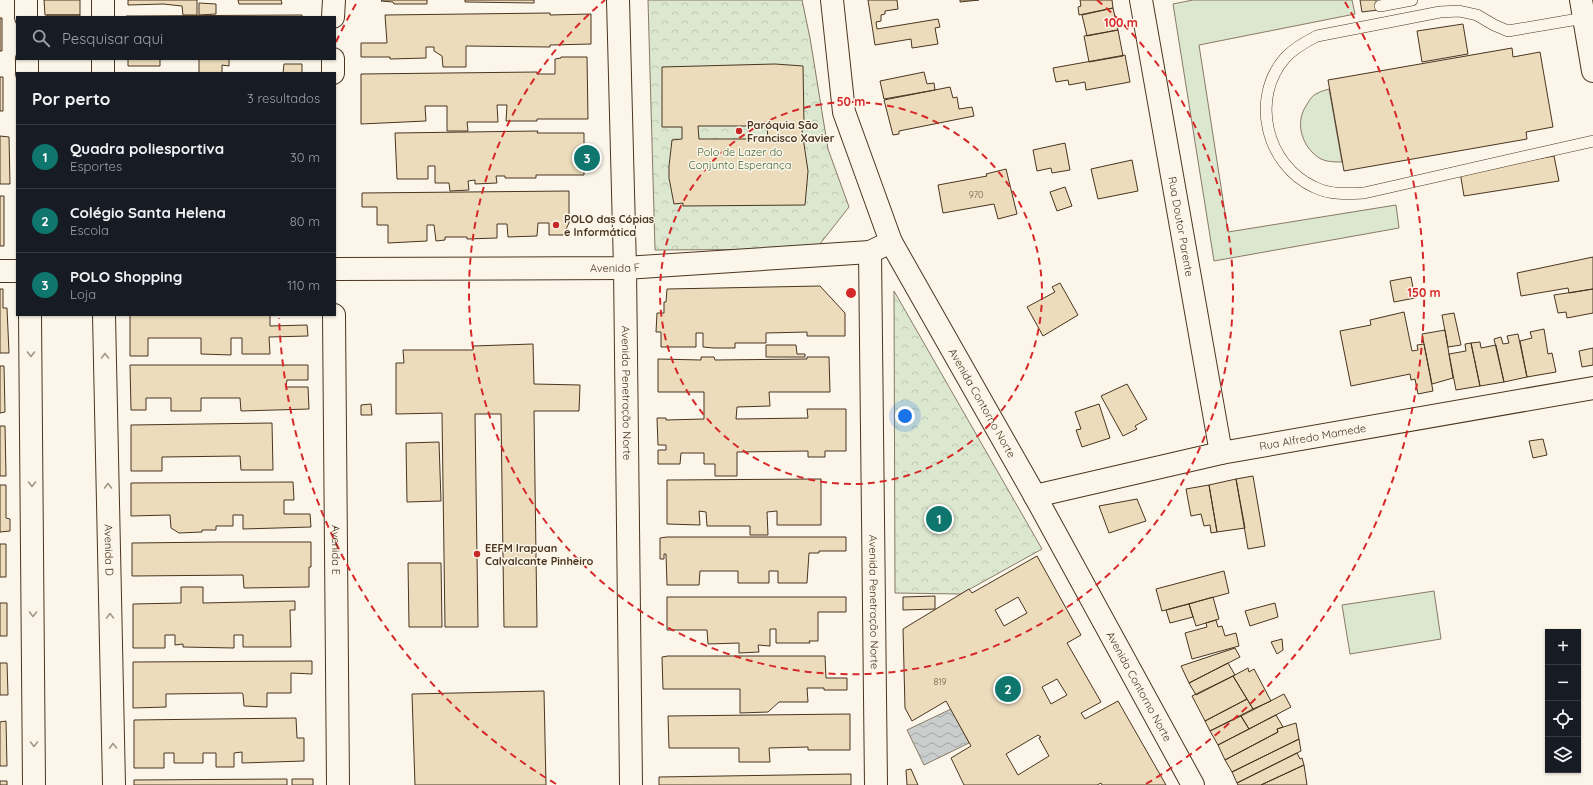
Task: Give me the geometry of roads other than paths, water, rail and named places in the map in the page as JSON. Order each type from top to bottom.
[{"type":"street","points":[[26,0],[26,16]]},
{"type":"street","points":[[103,0],[103,16]]},
{"type":"street","points":[[334,0],[334,16]]},
{"type":"street","name":"Avenida Penetração Norte","points":[[618,0],[625,268],[631,785]]},
{"type":"street","name":"Avenida Contorno Norte","points":[[832,0],[844,112],[891,242],[1035,496],[1193,785]]},
{"type":"street","name":"Rua Doutor Parente","points":[[1141,0],[1222,453]]},
{"type":"street","points":[[1582,9],[1593,71]]},
{"type":"street","points":[[27,60],[27,72]]},
{"type":"street","points":[[103,60],[103,72]]},
{"type":"street","points":[[334,60],[334,72]]},
{"type":"street","name":"Avenida F","points":[[336,269],[625,268],[870,252],[891,242]]},
{"type":"street","name":"Avenida Penetração Norte","points":[[870,252],[876,785]]},
{"type":"street","points":[[0,271],[16,271]]},
{"type":"street","points":[[30,316],[34,785]]},
{"type":"street","name":"Avenida D","points":[[104,316],[114,785]]},
{"type":"street","name":"Avenida E","points":[[334,316],[338,785]]},
{"type":"street","name":"Rua Alfredo Mamede","points":[[1035,496],[1222,453],[1593,388]]},
{"type":"lane","points":[[1380,6],[1412,0]]},
{"type":"lane","points":[[1582,9],[1508,31],[1477,15],[1459,11],[1440,12],[1317,36],[1301,44],[1285,59],[1272,79],[1266,102],[1267,130],[1278,155],[1293,174],[1314,187],[1340,194],[1364,194],[1593,141]]},
{"type":"water","points":[[951,709],[969,743],[924,765],[907,730]]},
{"type":"place","name":"Paróquia São Francisco Xavier","points":[[739,131]]},
{"type":"place","name":"POLO Shopping","points":[[587,158]]},
{"type":"place","name":"POLO das Cópias e Informática","points":[[556,225]]},
{"type":"place","name":"Quadra poliesportiva","points":[[939,519]]},
{"type":"place","name":"EEFM Irapuan Calvalcante Pinheiro","points":[[477,554]]},
{"type":"place","name":"Colégio Santa Helena","points":[[1008,689]]},
{"type":"park label","name":"Polo de Lazer do Conjunto Esperança","points":[[740,158]]}]
